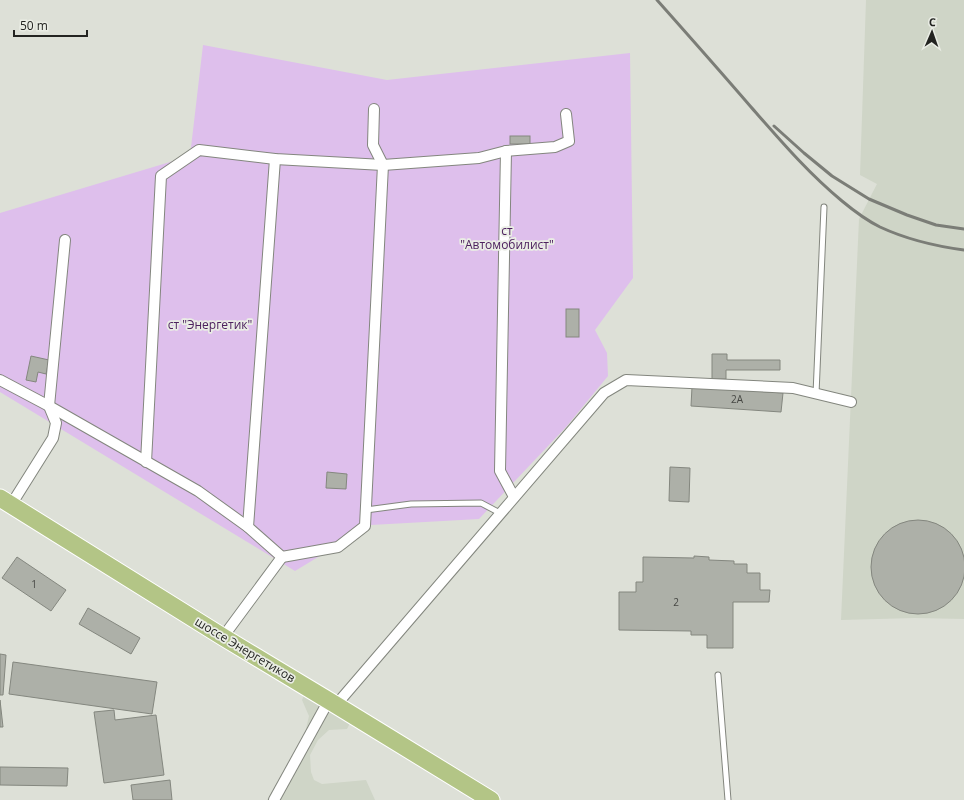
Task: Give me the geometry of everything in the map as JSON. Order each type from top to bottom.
[{"type":"main road","name":"шоссе Энергетиков","points":[[6,501],[223,637],[491,800]]},
{"type":"street","points":[[223,637],[282,557],[338,547],[366,526],[383,165],[373,144],[374,109]]},
{"type":"street","points":[[146,462],[161,176],[199,150],[275,159],[383,165],[479,158],[506,151],[555,147],[569,141],[566,114]]},
{"type":"street","points":[[506,151],[500,471],[514,497]]},
{"type":"street","points":[[248,527],[275,159]]},
{"type":"street","points":[[6,501],[53,438],[56,423],[48,406],[65,240]]},
{"type":"street","points":[[0,380],[198,491],[248,527],[282,557]]},
{"type":"street","points":[[274,800],[332,702],[500,513],[604,392],[626,380],[793,388],[851,402]]},
{"type":"lane","points":[[816,394],[824,207]]},
{"type":"lane","points":[[366,510],[411,504],[481,503],[500,513]]},
{"type":"lane","points":[[718,675],[728,800]]},
{"type":"shaded area","points":[[866,0],[964,0],[964,619],[915,618],[841,620],[859,219],[877,184],[860,175]]},
{"type":"shaded area","points":[[304,695],[350,723],[347,729],[329,730],[318,740],[310,755],[311,772],[314,780],[322,784],[366,780],[375,800],[267,800],[305,733],[309,716],[302,700]]},
{"type":"green space","points":[[203,45],[387,80],[630,53],[633,278],[595,330],[607,353],[608,376],[566,427],[479,519],[371,525],[295,571],[0,392],[0,213],[190,156]]},
{"type":"building","points":[[510,136],[530,136],[530,144],[510,144]]},
{"type":"building","points":[[566,309],[579,309],[579,337],[566,337]]},
{"type":"building","points":[[712,354],[727,354],[727,360],[780,360],[780,370],[726,370],[726,379],[712,379]]},
{"type":"building","points":[[31,356],[49,360],[46,374],[38,372],[36,382],[26,380]]},
{"type":"building","points":[[692,387],[783,393],[781,412],[691,406]]},
{"type":"building","points":[[670,467],[690,468],[689,502],[669,501]]},
{"type":"building","points":[[327,472],[347,474],[346,489],[326,488]]},
{"type":"building","points":[[918,520],[936,524],[951,534],[961,549],[965,567],[961,585],[951,600],[936,610],[918,614],[900,610],[885,600],[875,585],[871,567],[875,549],[885,534],[900,524]]},
{"type":"building","points":[[694,556],[709,557],[709,560],[734,561],[734,564],[747,564],[747,573],[760,573],[760,590],[770,590],[769,602],[733,602],[733,648],[707,648],[707,635],[691,635],[691,631],[619,630],[619,592],[636,592],[636,582],[643,582],[643,557],[694,558]]},
{"type":"building","points":[[17,557],[66,590],[51,611],[2,578]]},
{"type":"building","points":[[88,608],[140,638],[131,654],[79,624]]},
{"type":"building","points":[[0,654],[6,655],[3,695],[0,695]]},
{"type":"building","points":[[13,662],[157,682],[152,714],[9,694]]},
{"type":"building","points":[[0,700],[3,727],[0,727]]},
{"type":"building","points":[[114,710],[115,720],[156,715],[164,775],[104,783],[94,712]]},
{"type":"building","points":[[0,767],[68,768],[67,786],[0,785]]},
{"type":"building","points":[[170,780],[172,800],[133,800],[131,785]]},
{"type":"railway","points":[[657,0],[795,156],[847,205],[860,215],[890,232],[921,242],[964,250]]},
{"type":"railway","points":[[774,126],[832,176],[869,199],[936,225],[964,229]]},
{"type":"park label","name":"ст \"Автомобилист\"","points":[[507,238]]},
{"type":"park label","name":"ст \"Энергетик\"","points":[[210,325]]}]
